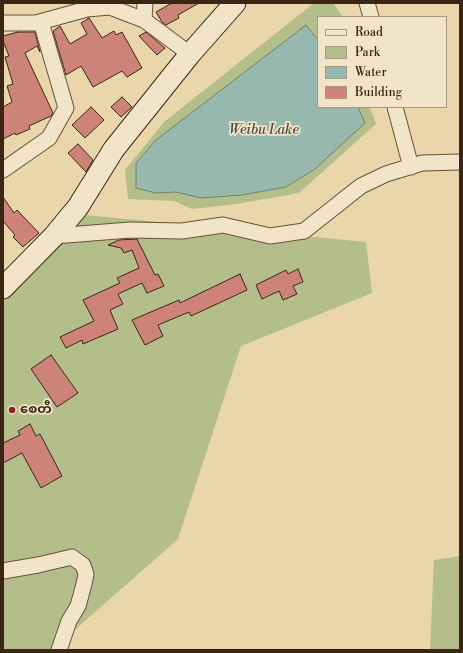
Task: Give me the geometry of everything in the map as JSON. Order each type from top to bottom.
[{"type":"main road","points":[[3,288],[54,236],[78,207],[114,149],[190,54],[234,3]]},
{"type":"street","points":[[144,20],[145,3]]},
{"type":"street","points":[[367,3],[371,16]]},
{"type":"street","points":[[3,23],[36,23],[87,9],[110,5],[144,20],[190,54]]},
{"type":"street","points":[[3,170],[49,138],[66,108],[41,22]]},
{"type":"street","points":[[395,108],[411,167]]},
{"type":"street","points":[[54,236],[130,230],[182,231],[223,225],[270,236],[304,231],[361,186],[386,174],[422,163],[460,162]]},
{"type":"street","points":[[3,571],[72,557],[83,565],[86,574],[78,606],[68,621],[59,650]]},
{"type":"green space","name":"Weibu Lake","points":[[314,3],[333,3],[342,16],[317,16],[317,108],[370,108],[376,124],[299,193],[237,204],[192,209],[174,201],[128,199],[125,170],[164,122]]},
{"type":"green space","points":[[85,215],[366,242],[372,293],[241,346],[178,539],[52,650],[3,650],[3,284]]},
{"type":"green space","points":[[460,556],[460,650],[430,650],[434,560]]},
{"type":"water","name":"Weibu Lake","points":[[306,25],[317,39],[317,108],[358,108],[365,123],[315,169],[286,187],[242,195],[201,198],[176,192],[156,193],[136,188],[136,163],[156,140]]},
{"type":"building","points":[[172,3],[199,3],[178,15],[179,18],[166,25],[162,22],[156,12]]},
{"type":"building","points":[[89,18],[102,38],[114,31],[116,35],[122,32],[142,68],[127,77],[122,71],[93,87],[81,66],[66,75],[53,31],[60,26],[70,44],[87,34],[81,23]]},
{"type":"building","points":[[18,32],[35,32],[40,52],[37,46],[25,53],[53,113],[51,116],[29,126],[30,129],[16,135],[15,133],[3,139],[3,107],[12,102],[7,86],[13,84],[5,57],[9,56],[3,41],[3,36]]},
{"type":"building","points":[[146,32],[165,48],[157,55],[139,36]]},
{"type":"building","points":[[122,97],[132,107],[121,117],[111,107]]},
{"type":"building","points":[[91,107],[104,120],[85,138],[72,125]]},
{"type":"building","points":[[78,144],[93,160],[86,172],[68,153]]},
{"type":"building","points":[[3,197],[14,213],[17,210],[39,233],[23,247],[13,237],[15,235],[3,221]]},
{"type":"building","points":[[137,239],[155,275],[158,274],[164,286],[147,293],[142,283],[118,294],[123,304],[110,310],[118,329],[83,344],[82,340],[66,348],[60,337],[94,321],[83,300],[120,283],[117,278],[139,268],[132,250],[124,253],[121,248],[108,245],[119,240]]},
{"type":"building","points":[[298,269],[303,282],[293,286],[297,294],[283,300],[279,291],[262,299],[256,285],[286,270],[288,274]]},
{"type":"building","points":[[240,274],[247,290],[191,316],[189,312],[158,325],[163,336],[145,345],[132,320],[179,300],[180,303]]},
{"type":"building","points":[[51,355],[78,393],[57,407],[31,369]]},
{"type":"building","points":[[30,424],[36,436],[40,434],[62,476],[41,488],[22,453],[3,463],[3,443],[20,435],[18,431]]},
{"type":"place","name":"စေတီ","points":[[12,410]]}]
